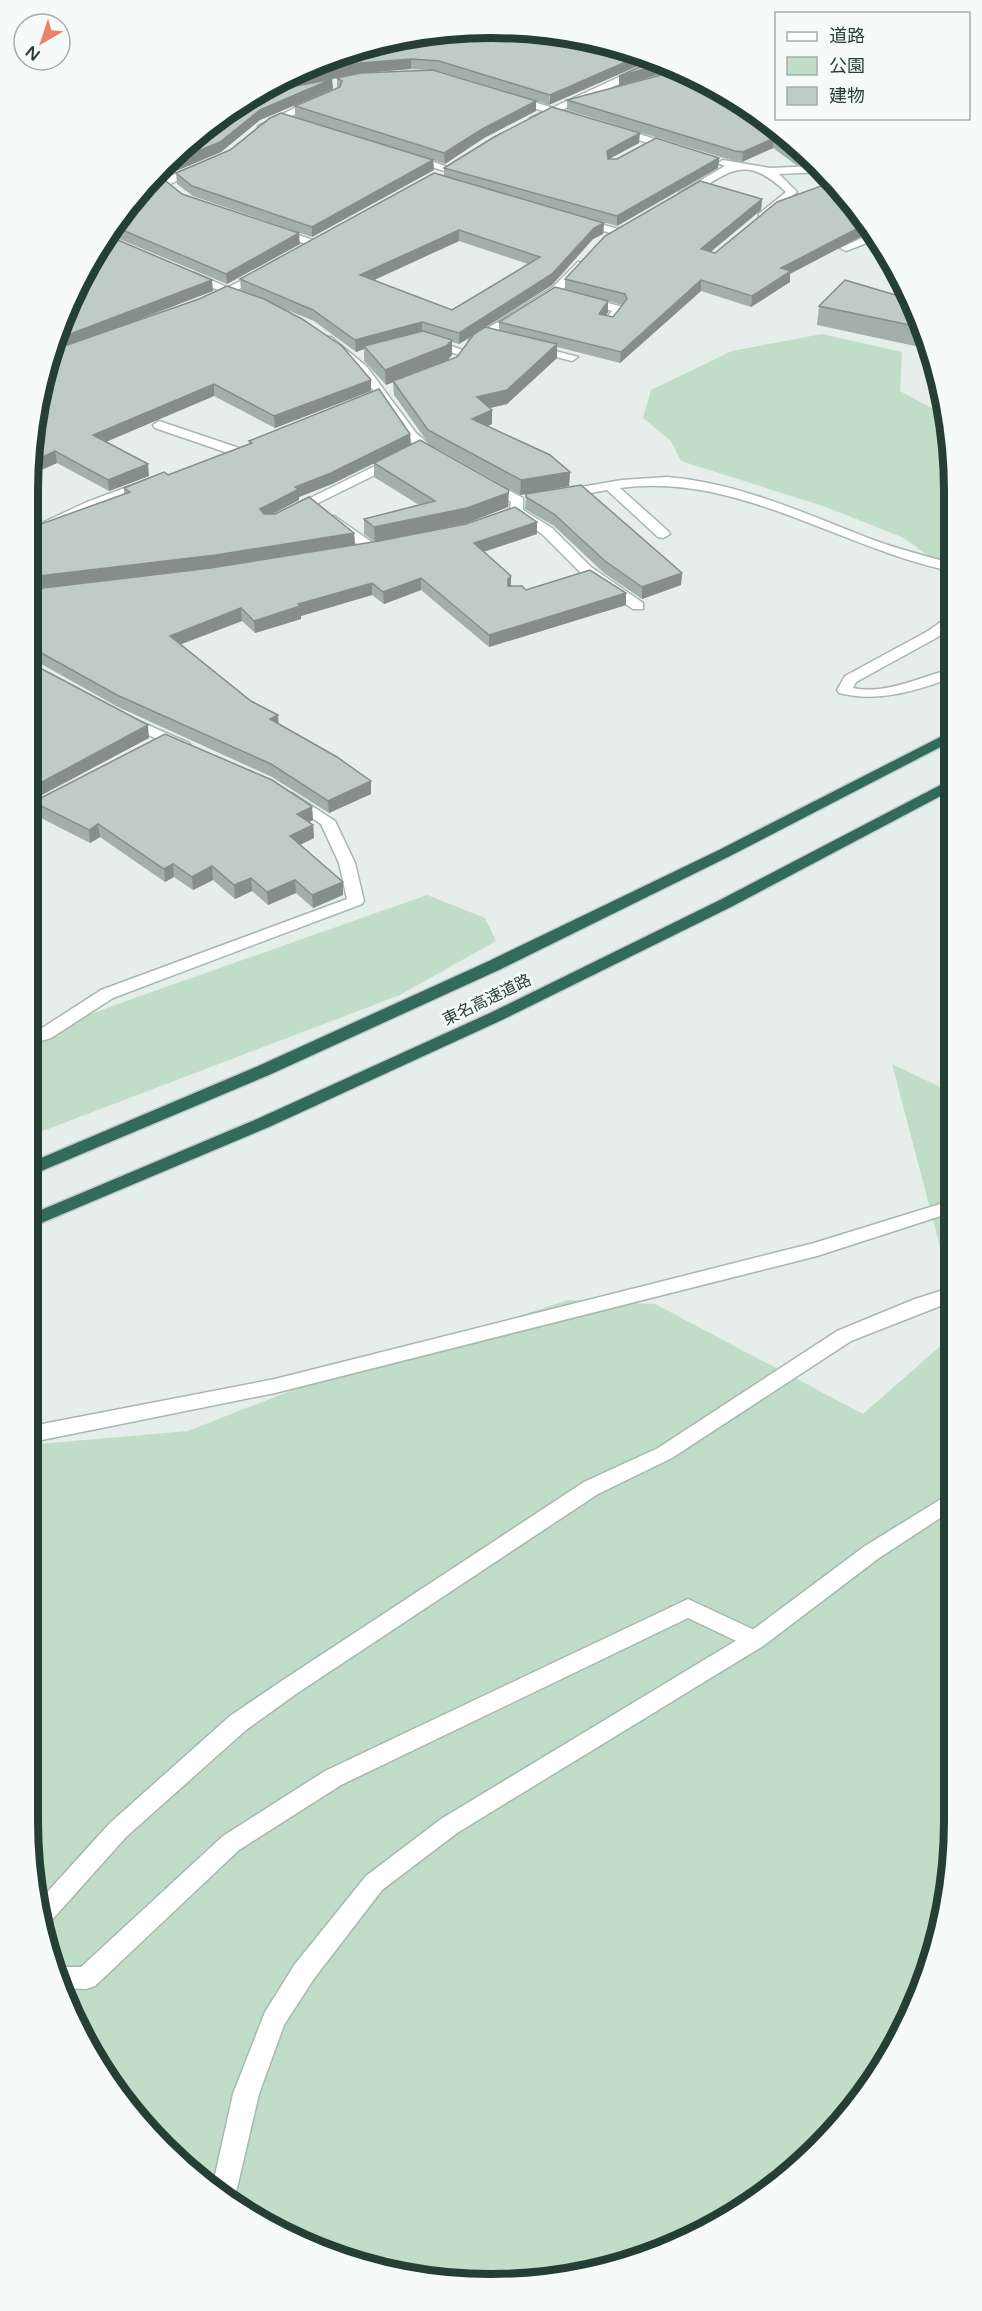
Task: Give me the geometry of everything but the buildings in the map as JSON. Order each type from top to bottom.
[{"type":"highway","name":"東名高速道路","points":[[38,1166],[151,1120],[381,1019],[785,824],[944,739]]},
{"type":"highway","name":"東名高速道路","points":[[38,1219],[187,1158],[420,1054],[798,868],[944,788]]},
{"type":"street","points":[[520,126],[649,66]]},
{"type":"street","points":[[498,94],[585,121]]},
{"type":"street","points":[[253,135],[265,124],[325,96]]},
{"type":"street","points":[[279,117],[302,124]]},
{"type":"street","points":[[608,128],[688,152]]},
{"type":"street","points":[[644,147],[654,142]]},
{"type":"street","points":[[403,155],[452,167],[434,178]]},
{"type":"street","points":[[710,159],[733,166],[770,171],[811,169]]},
{"type":"street","points":[[156,186],[170,185],[206,164]]},
{"type":"street","points":[[674,200],[733,166]]},
{"type":"street","points":[[755,223],[792,192],[770,171]]},
{"type":"street","points":[[574,219],[622,230],[600,243]]},
{"type":"street","points":[[262,226],[320,241],[296,254]]},
{"type":"street","points":[[846,248],[868,239]]},
{"type":"street","points":[[452,366],[469,344],[564,295],[588,256]]},
{"type":"street","points":[[176,269],[227,291],[260,302]]},
{"type":"street","points":[[195,306],[268,270]]},
{"type":"street","points":[[564,295],[619,309],[607,325]]},
{"type":"street","points":[[316,331],[357,357],[421,447],[450,464]]},
{"type":"street","points":[[484,335],[572,357]]},
{"type":"street","points":[[413,342],[423,340],[463,352]]},
{"type":"street","points":[[159,425],[239,449],[213,459]]},
{"type":"street","points":[[280,516],[421,447]]},
{"type":"street","points":[[477,478],[521,504],[581,572],[638,606]]},
{"type":"street","points":[[38,530],[92,504],[158,480]]},
{"type":"street","points":[[552,495],[610,486],[679,482],[718,489],[876,545],[944,565]]},
{"type":"street","points":[[610,486],[663,534]]},
{"type":"street","points":[[311,501],[377,547],[350,552]]},
{"type":"street","points":[[484,525],[521,504]]},
{"type":"street","points":[[944,624],[933,634],[871,670],[850,679],[844,690],[854,693],[879,693],[944,675]]},
{"type":"street","points":[[110,711],[196,752]]},
{"type":"street","points":[[145,749],[166,738]]},
{"type":"street","points":[[38,1036],[107,994],[357,901],[347,863],[327,821],[278,788]]},
{"type":"street","points":[[38,806],[63,792]]},
{"type":"street","points":[[38,1433],[287,1383],[818,1249],[944,1209]]},
{"type":"street","points":[[47,1910],[118,1830],[238,1723],[288,1688],[591,1488],[665,1454],[844,1336],[944,1297]]},
{"type":"street","points":[[225,2187],[246,2094],[274,2020],[304,1972],[374,1883],[449,1826],[755,1640],[872,1552],[944,1505]]},
{"type":"street","points":[[66,1977],[86,1978],[231,1843],[333,1778],[687,1608],[755,1640]]},
{"type":"green space","points":[[822,334],[902,352],[900,391],[937,411],[944,461],[944,568],[904,538],[826,507],[681,461],[671,441],[643,418],[651,390],[732,351]]},
{"type":"green space","points":[[427,895],[485,918],[496,941],[400,995],[38,1133],[38,1035],[112,1006]]},
{"type":"green space","points":[[892,1064],[944,1089],[944,1262]]},
{"type":"green space","points":[[568,1300],[655,1304],[863,1414],[944,1343],[944,1850],[936,1908],[920,1966],[898,2021],[884,2047],[851,2096],[812,2141],[767,2180],[743,2197],[692,2227],[665,2239],[579,2265],[521,2273],[491,2274],[461,2273],[403,2265],[317,2239],[264,2213],[239,2197],[215,2180],[170,2141],[131,2096],[114,2072],[84,2021],[72,1994],[46,1908],[38,1850],[38,1443],[188,1431],[308,1384]]}]
